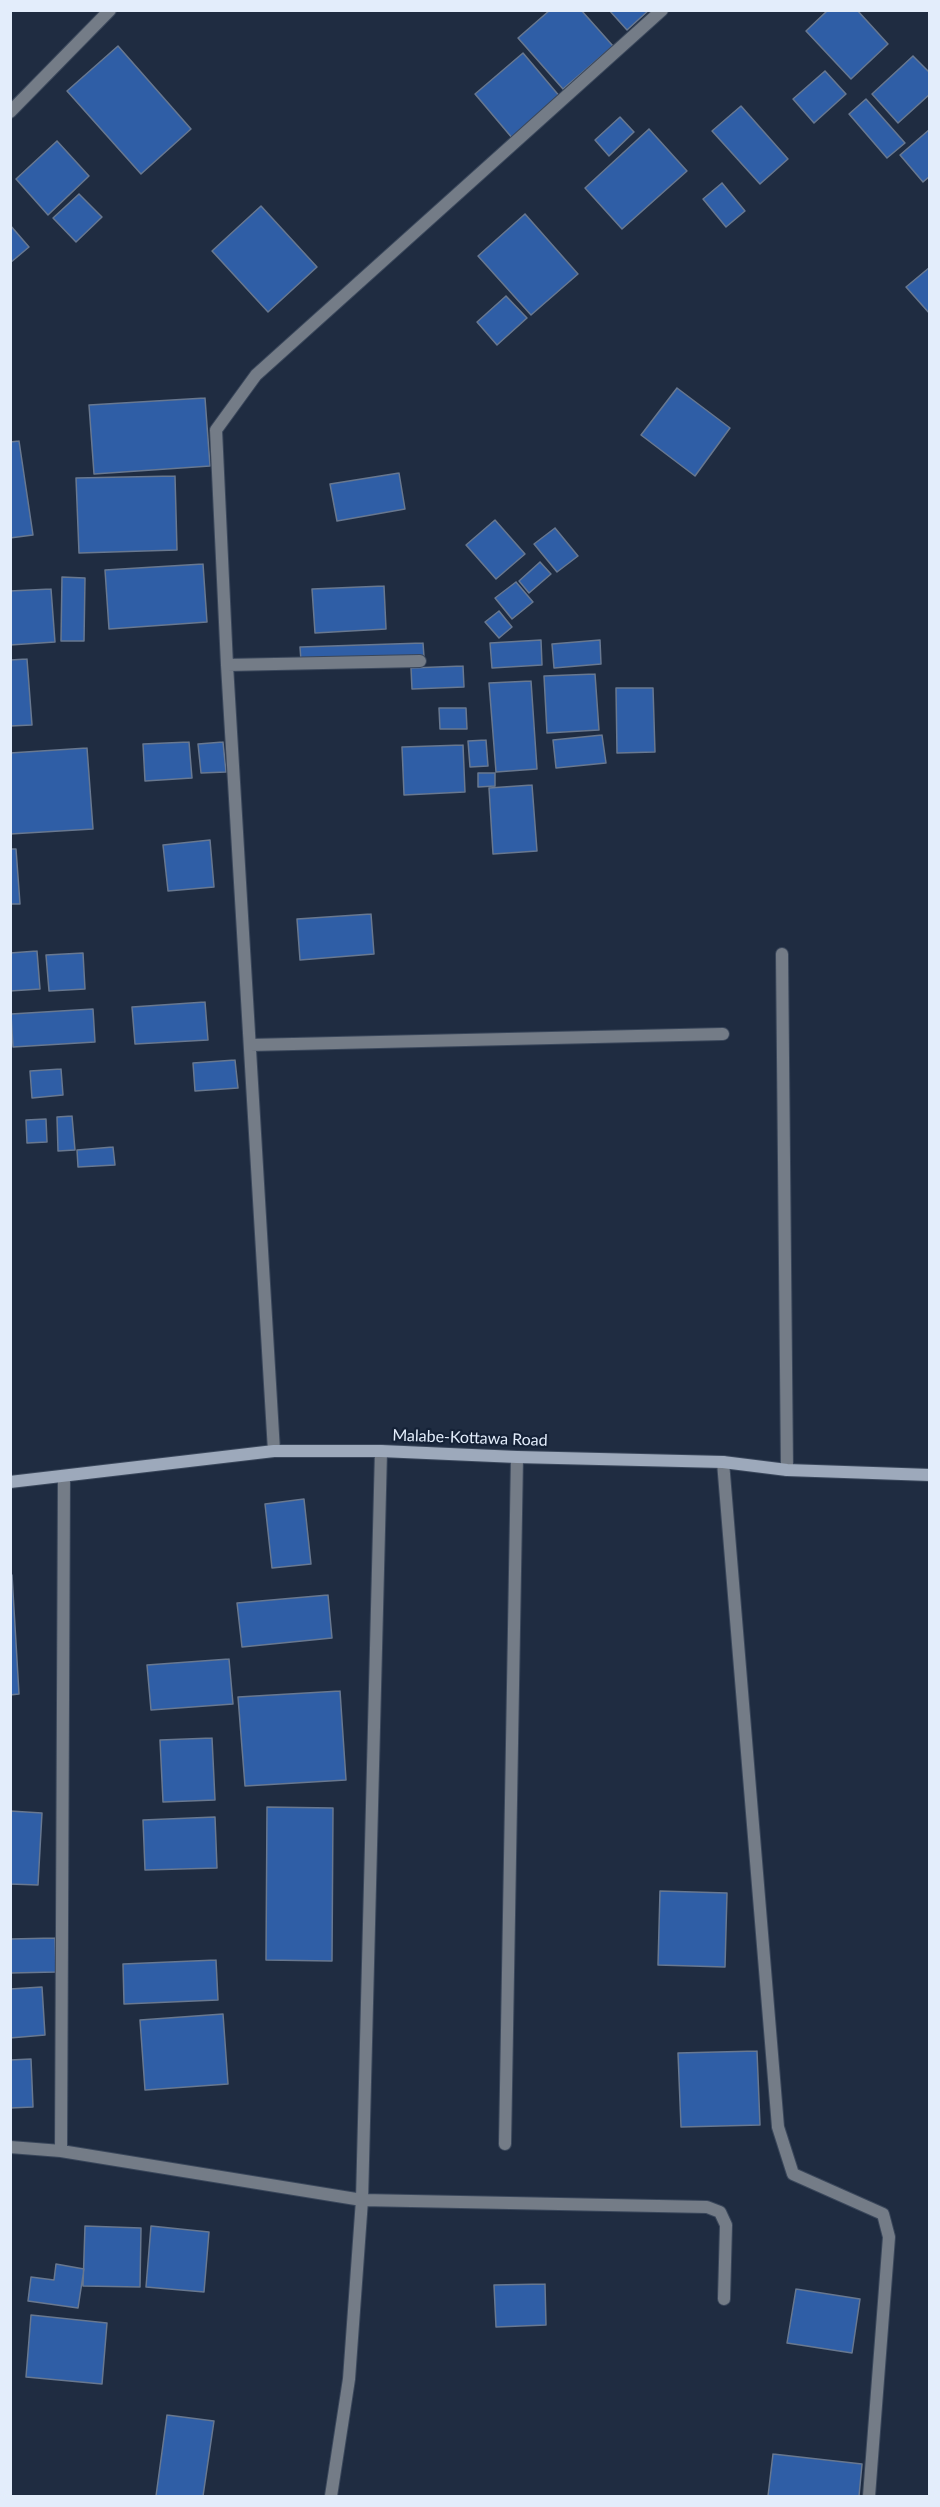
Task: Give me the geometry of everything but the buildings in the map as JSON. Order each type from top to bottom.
[{"type":"main road","name":"Malabe-Kottawa Road","points":[[10,1482],[274,1451],[381,1451],[723,1462],[787,1470],[930,1475]]},
{"type":"street","points":[[10,112],[110,10]]},
{"type":"street","points":[[274,1451],[227,665],[216,430],[256,375],[662,10]]},
{"type":"street","points":[[227,665],[420,661]]},
{"type":"street","points":[[782,954],[787,1470]]},
{"type":"street","points":[[250,1045],[723,1034]]},
{"type":"street","points":[[331,2496],[349,2379],[362,2200],[381,1451]]},
{"type":"street","points":[[505,2145],[516,1457]]},
{"type":"street","points":[[723,1462],[778,2127],[793,2174],[883,2214],[889,2237],[869,2496]]},
{"type":"street","points":[[61,2151],[64,1476]]},
{"type":"street","points":[[10,2147],[61,2151],[362,2200],[707,2207],[720,2212],[726,2225],[724,2299]]}]
